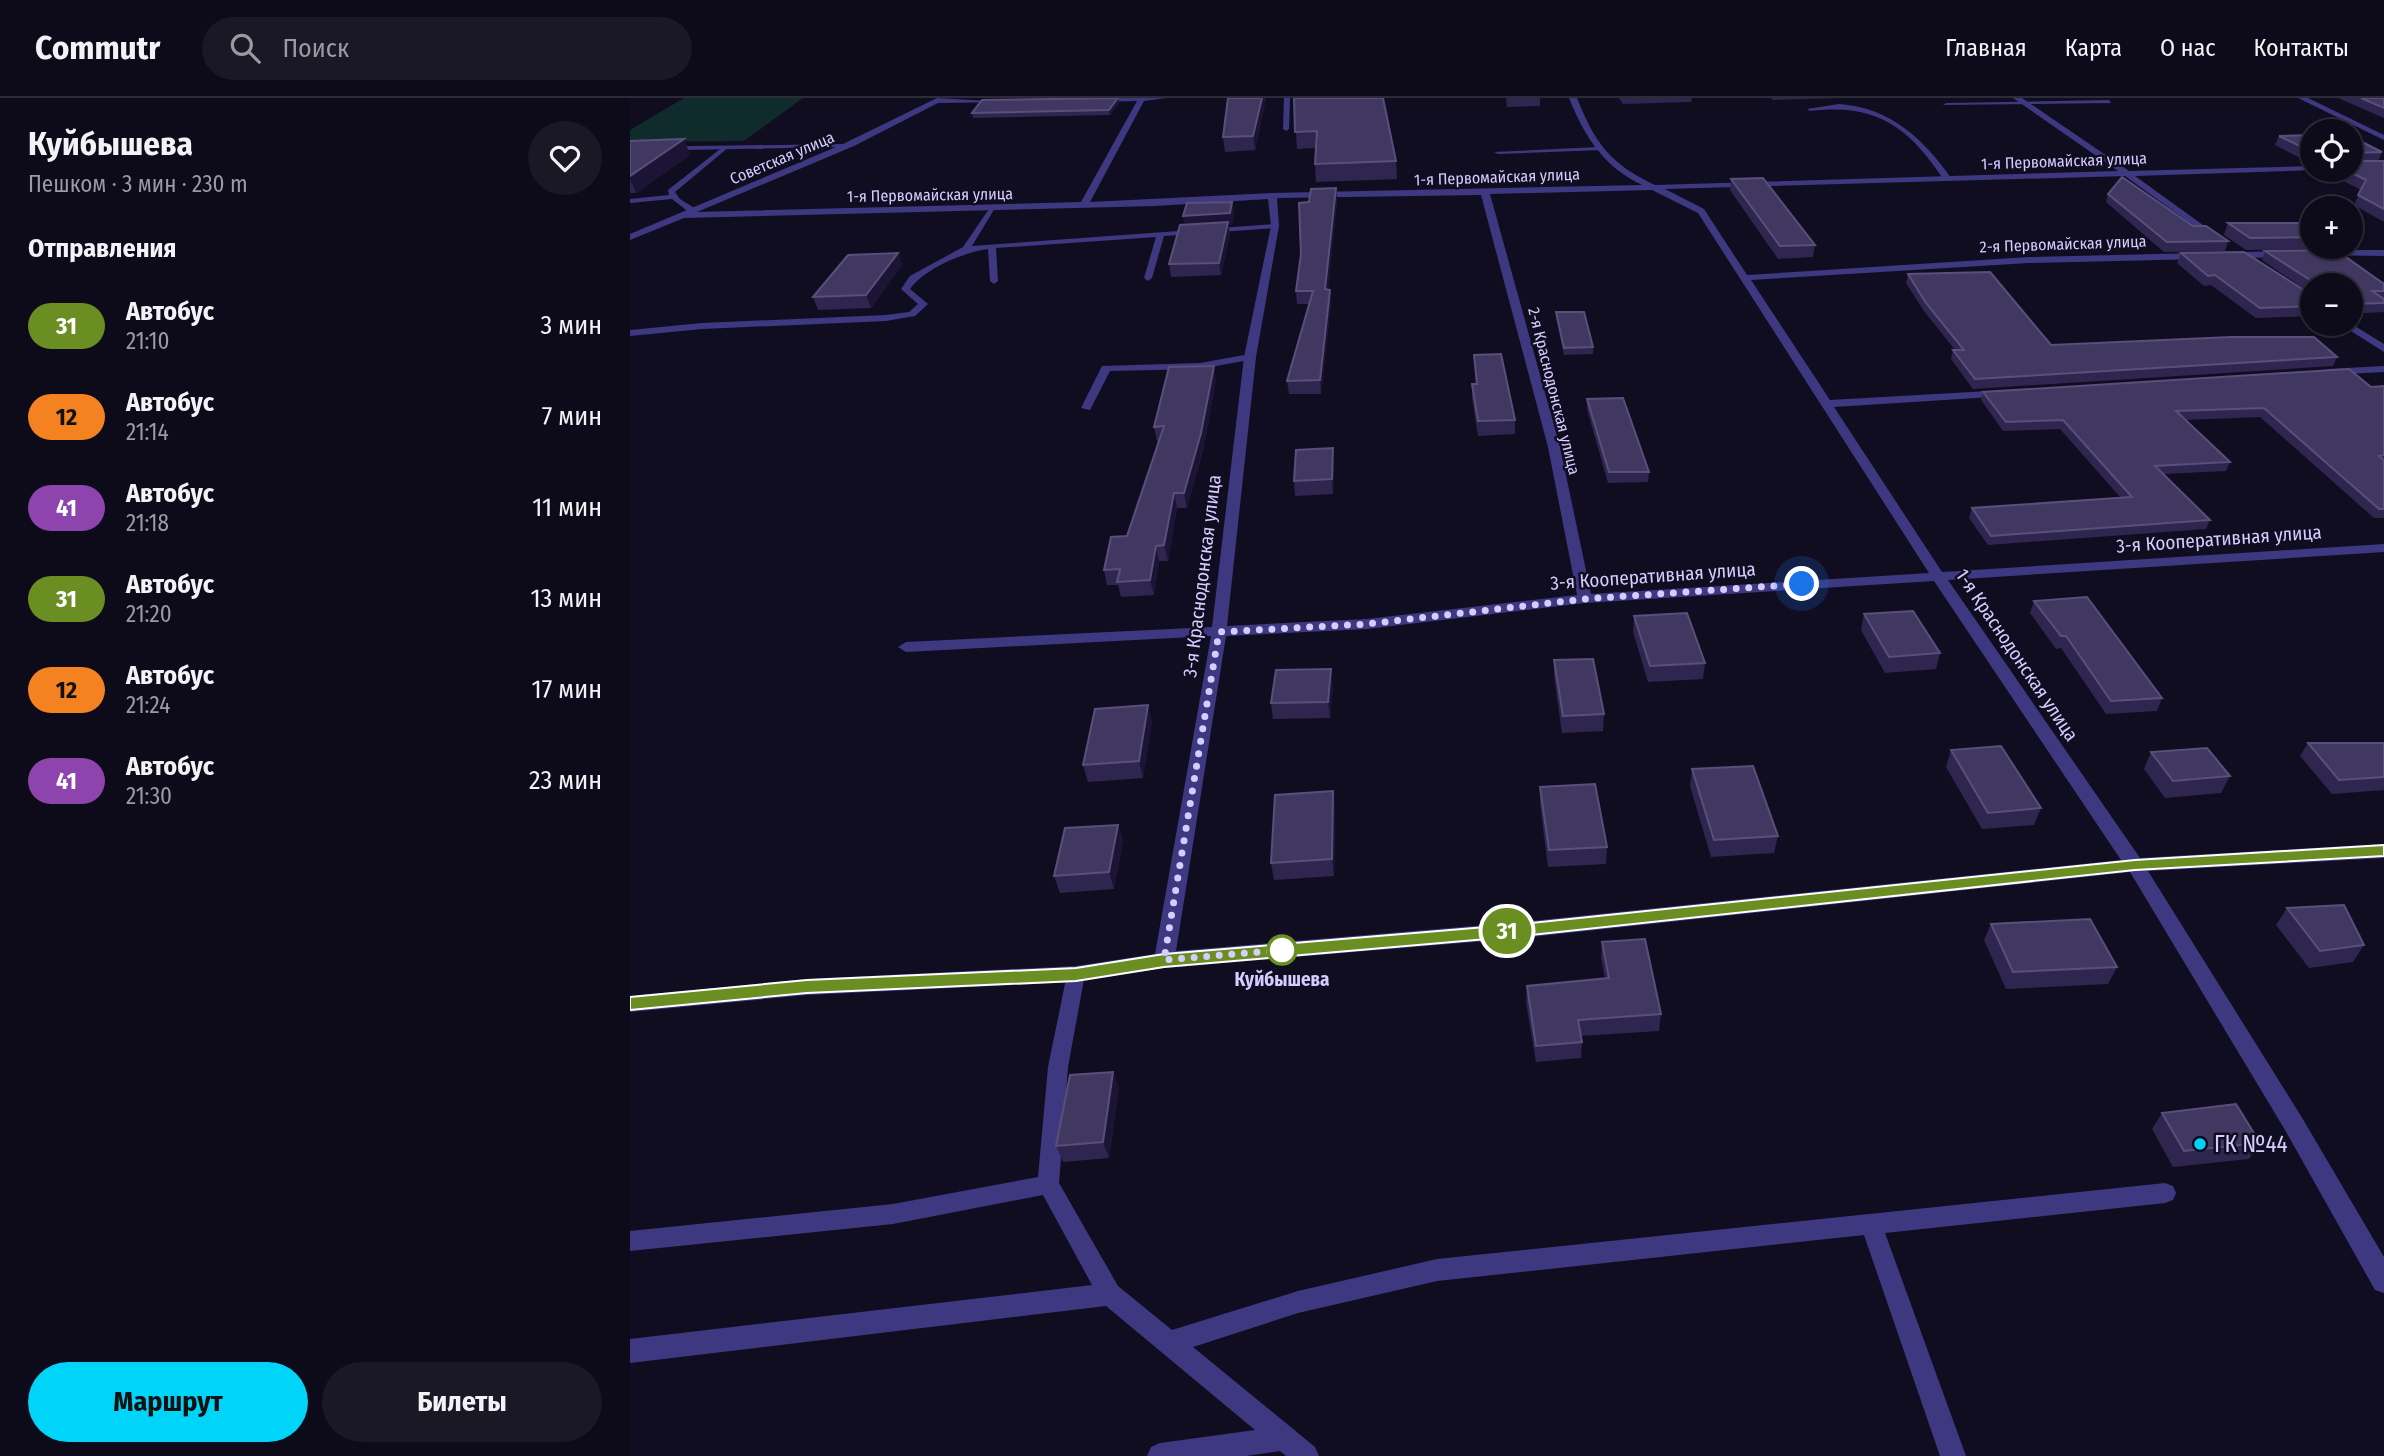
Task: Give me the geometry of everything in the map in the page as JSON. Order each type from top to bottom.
[{"type":"street","points":[[1090,100],[1162,98]]},
{"type":"street","name":"1-я Краснодонская улица","points":[[1573,98],[1582,123],[1599,149],[1620,172],[1647,186],[1670,193],[1701,211],[1938,576],[2135,865],[2384,1281]]},
{"type":"street","points":[[2302,98],[2384,138]]},
{"type":"street","points":[[1084,205],[1142,99]]},
{"type":"street","points":[[940,100],[1009,102]]},
{"type":"street","name":"Советская улица","points":[[630,237],[851,144],[940,100]]},
{"type":"street","points":[[2020,101],[2128,174],[2258,268]]},
{"type":"street","points":[[630,149],[851,144]]},
{"type":"street","name":"1-я Первомайская улица","points":[[683,215],[2300,168]]},
{"type":"street","name":"2-я Краснодонская улица","points":[[1485,192],[1554,447],[1585,599]]},
{"type":"street","name":"3-я Краснодонская улица","points":[[1164,960],[1219,632],[1250,357],[1275,226],[1272,196]]},
{"type":"street","name":"2-я Первомайская улица","points":[[1743,278],[2029,260],[2384,253]]},
{"type":"street","points":[[2363,336],[2384,349]]},
{"type":"street","points":[[2314,373],[2384,369]]},
{"type":"street","points":[[1825,404],[2021,392]]},
{"type":"street","name":"3-я Кооперативная улица","points":[[906,647],[1367,624],[1585,599],[2384,548]]},
{"type":"street","points":[[630,1004],[807,987],[1076,974],[1164,960],[1522,930],[2135,865],[2384,851]]},
{"type":"lane","points":[[1286,98],[1286,130]]},
{"type":"lane","points":[[1810,109],[1844,102],[1895,123],[1930,153],[1947,178]]},
{"type":"lane","points":[[1947,104],[2109,102]]},
{"type":"lane","points":[[693,211],[671,192],[726,147]]},
{"type":"lane","points":[[1498,152],[1599,149]]},
{"type":"lane","points":[[630,201],[674,197]]},
{"type":"lane","points":[[966,250],[991,208]]},
{"type":"lane","points":[[630,333],[702,326],[886,318],[912,314],[923,304],[905,289],[913,278],[966,250],[1275,226]]},
{"type":"lane","points":[[1148,278],[1161,234]]},
{"type":"lane","points":[[992,246],[994,281]]},
{"type":"lane","points":[[1086,408],[1106,368],[1200,366],[1250,357]]},
{"type":"lane","points":[[1076,974],[1058,1067],[1048,1184],[1110,1294],[1306,1456]]},
{"type":"lane","points":[[630,1241],[896,1214],[1048,1184]]},
{"type":"lane","points":[[1170,1343],[1298,1301],[1437,1270],[2165,1193]]},
{"type":"lane","points":[[1871,1224],[1953,1456]]},
{"type":"lane","points":[[630,1351],[1110,1294]]},
{"type":"lane","points":[[1160,1456],[1284,1438]]},
{"type":"green space","points":[[684,98],[803,98],[744,141],[630,142],[630,130]]},
{"type":"building","points":[[1118,98],[1109,110],[972,113],[982,100]]},
{"type":"building","points":[[1228,98],[1262,98],[1253,136],[1223,137]]},
{"type":"building","points":[[1294,98],[1383,98],[1396,161],[1315,164],[1317,131],[1295,132]]},
{"type":"building","points":[[2361,98],[2384,98],[2384,108]]},
{"type":"building","points":[[2300,135],[2300,146],[2279,136]]},
{"type":"building","points":[[684,139],[630,176],[630,141]]},
{"type":"building","points":[[2363,142],[2382,152],[2363,153]]},
{"type":"building","points":[[2363,161],[2384,161],[2384,209],[2358,195],[2366,180],[2363,178]]},
{"type":"building","points":[[2122,177],[2193,226],[2206,226],[2228,241],[2167,242],[2108,194]]},
{"type":"building","points":[[1763,178],[1815,245],[1780,246],[1731,179]]},
{"type":"building","points":[[1336,188],[1325,289],[1330,290],[1320,380],[1287,381],[1313,291],[1296,291],[1301,254],[1299,203],[1309,202],[1311,189]]},
{"type":"building","points":[[1232,202],[1230,213],[1183,216],[1187,203]]},
{"type":"building","points":[[1228,222],[1219,263],[1169,264],[1180,225]]},
{"type":"building","points":[[2228,223],[2300,223],[2300,237],[2250,238]]},
{"type":"building","points":[[2265,251],[2300,251],[2300,259],[2349,259],[2384,284],[2384,291],[2372,291],[2384,299],[2384,303],[2363,304],[2363,273],[2300,273]]},
{"type":"building","points":[[2244,252],[2300,287],[2300,306],[2260,308],[2215,275],[2208,276],[2181,253]]},
{"type":"building","points":[[898,253],[866,295],[813,297],[848,255]]},
{"type":"building","points":[[1990,272],[2051,345],[2231,337],[2314,337],[2337,357],[1975,379],[1953,350],[1964,350],[1926,303],[1908,274]]},
{"type":"building","points":[[1556,312],[1584,312],[1593,347],[1564,348]]},
{"type":"building","points":[[1501,354],[1515,420],[1478,421],[1472,384],[1477,384],[1474,355]]},
{"type":"building","points":[[1214,366],[1201,433],[1184,493],[1174,493],[1164,545],[1156,546],[1150,580],[1117,582],[1120,569],[1104,570],[1111,537],[1127,536],[1164,426],[1154,427],[1169,367]]},
{"type":"building","points":[[2349,369],[2371,387],[2384,386],[2384,455],[2379,456],[2384,460],[2384,509],[2379,509],[2264,408],[2176,411],[2230,462],[2155,466],[2210,520],[1991,536],[1972,508],[2132,497],[2063,420],[2006,422],[1983,392]]},
{"type":"building","points":[[1623,398],[1649,472],[1609,472],[1587,399]]},
{"type":"building","points":[[1333,448],[1332,479],[1294,481],[1296,450]]},
{"type":"building","points":[[2087,597],[2162,698],[2111,701],[2066,636],[2061,636],[2034,601]]},
{"type":"building","points":[[1913,611],[1940,653],[1889,657],[1864,614]]},
{"type":"building","points":[[1687,613],[1705,663],[1650,666],[1634,616]]},
{"type":"building","points":[[1593,659],[1604,714],[1563,716],[1554,660]]},
{"type":"building","points":[[1331,669],[1328,702],[1271,703],[1276,670]]},
{"type":"building","points":[[1148,705],[1139,761],[1083,765],[1095,709]]},
{"type":"building","points":[[2308,743],[2384,743],[2384,777],[2339,780]]},
{"type":"building","points":[[2001,746],[2041,808],[1988,813],[1951,750]]},
{"type":"building","points":[[2207,748],[2230,776],[2173,781],[2151,752]]},
{"type":"building","points":[[1753,766],[1778,836],[1714,840],[1692,769]]},
{"type":"building","points":[[1595,784],[1607,847],[1549,850],[1540,787]]},
{"type":"building","points":[[1333,791],[1332,859],[1271,863],[1275,795]]},
{"type":"building","points":[[1118,825],[1109,872],[1054,876],[1065,828]]},
{"type":"building","points":[[2344,905],[2364,945],[2320,951],[2287,908]]},
{"type":"building","points":[[2090,919],[2117,967],[2013,972],[1991,924]]},
{"type":"building","points":[[1645,939],[1661,1014],[1578,1020],[1582,1042],[1536,1046],[1527,986],[1609,978],[1602,942]]},
{"type":"building","points":[[1113,1072],[1103,1142],[1056,1146],[1070,1075]]},
{"type":"building","points":[[2236,1104],[2260,1143],[2184,1151],[2162,1113]]},
{"type":"bus line","name":"31","points":[[630,1004],[807,987],[1076,974],[1164,960],[1522,930],[2135,865],[2384,851]]},
{"type":"place","name":"Куйбышева","points":[[1282,950]]},
{"type":"place","name":"ГК №44","points":[[2200,1144]]},
{"type":"route","points":[[1282,950],[1164,960],[1219,632],[1367,624],[1585,599],[1802,584]]}]
